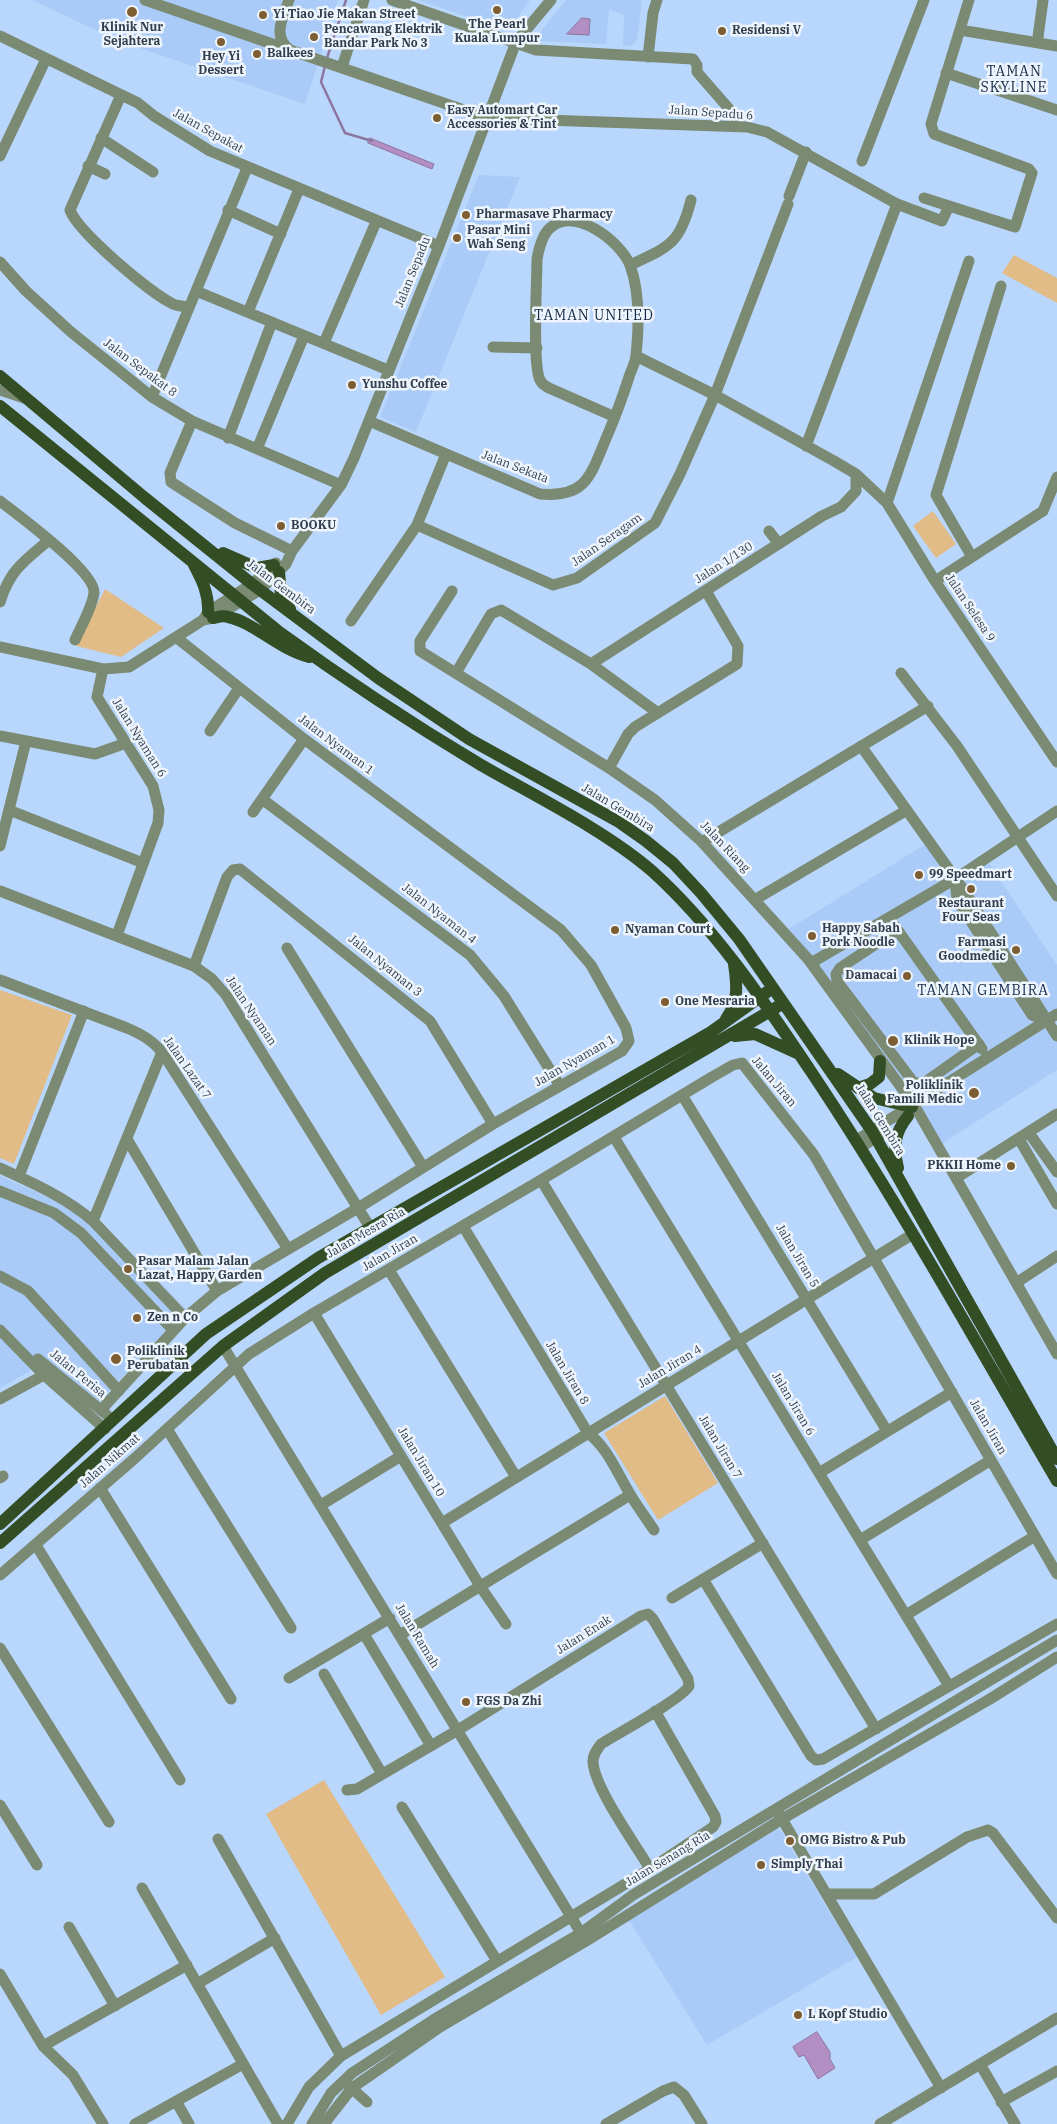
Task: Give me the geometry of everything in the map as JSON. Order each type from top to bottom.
[{"type":"main road","name":"Jalan Gembira","points":[[0,376],[256,587],[378,678],[469,739],[646,840],[701,893],[739,939],[774,987],[874,1134],[1057,1460]]},
{"type":"main road","points":[[0,406],[316,658],[422,729],[578,821],[648,868],[695,914],[761,997],[859,1144],[1057,1481]]},
{"type":"main road","points":[[208,548],[257,568],[276,568],[281,595],[292,613]]},
{"type":"main road","points":[[192,561],[208,597],[208,616],[231,617],[295,654],[316,658]]},
{"type":"main road","points":[[724,1023],[732,1010],[736,998],[737,986],[734,961]]},
{"type":"main road","name":"Jalan Mesra Ria","points":[[0,1524],[111,1426],[187,1352],[227,1318],[318,1258],[724,1023],[774,987]]},
{"type":"main road","name":"Jalan Mesra Ria","points":[[0,1543],[224,1346],[325,1273],[726,1038],[784,1002]]},
{"type":"main road","points":[[726,1038],[755,1034],[800,1054]]},
{"type":"main road","points":[[858,1088],[870,1084],[879,1077],[880,1061]]},
{"type":"main road","points":[[832,1070],[858,1088],[887,1102],[913,1110],[895,1140],[895,1155],[901,1180]]},
{"type":"main road","points":[[187,1352],[205,1346],[224,1346],[222,1334],[227,1318]]},
{"type":"main road","points":[[102,1454],[111,1426],[134,1424]]},
{"type":"street","name":"Jalan Sepadu 6","points":[[145,0],[487,118],[736,126],[767,132],[897,204],[942,222],[949,206]]},
{"type":"street","points":[[289,0],[281,24],[281,40],[289,50]]},
{"type":"street","points":[[340,67],[364,0]]},
{"type":"street","points":[[392,0],[536,50],[693,59],[697,65],[697,72],[737,118],[736,126]]},
{"type":"street","name":"Jalan Sepadu","points":[[0,647],[103,668],[129,667],[256,587],[292,551],[341,485],[369,421],[439,246],[516,42],[551,0]]},
{"type":"street","points":[[648,57],[653,14],[657,0]]},
{"type":"street","points":[[862,161],[924,0]]},
{"type":"street","points":[[924,198],[1015,227],[1032,173],[1030,170],[934,134],[932,124],[969,0]]},
{"type":"street","points":[[1038,37],[1043,0]]},
{"type":"street","points":[[256,38],[270,34],[281,24]]},
{"type":"street","points":[[960,30],[1057,46]]},
{"type":"street","name":"Jalan Sepakat","points":[[0,36],[138,103],[154,116],[210,151],[376,222],[439,246]]},
{"type":"street","points":[[0,156],[46,59]]},
{"type":"street","points":[[946,73],[1057,110]]},
{"type":"street","points":[[121,95],[70,210],[74,220],[159,296],[175,305],[188,307]]},
{"type":"street","points":[[101,138],[153,172]]},
{"type":"street","name":"Jalan Seragam","points":[[417,525],[546,583],[553,584],[569,582],[625,546],[655,523],[680,474],[715,395],[806,152]]},
{"type":"street","points":[[88,166],[105,174]]},
{"type":"street","points":[[152,397],[247,168]]},
{"type":"street","points":[[248,312],[300,189]]},
{"type":"street","points":[[630,265],[669,246],[679,234],[686,219],[691,200]]},
{"type":"street","points":[[806,446],[897,204]]},
{"type":"street","points":[[228,210],[281,234]]},
{"type":"street","points":[[324,343],[376,222]]},
{"type":"street","name":"Jalan Sekata","points":[[369,421],[540,494],[566,494],[579,488],[588,480],[615,417],[636,356],[637,296],[630,265],[616,245],[599,231],[582,223],[560,222],[551,227],[542,239],[537,259],[537,348],[539,376],[544,385],[615,417]]},
{"type":"street","points":[[887,502],[969,261]]},
{"type":"street","name":"Jalan Sepakat 8","points":[[0,262],[26,290],[72,332],[152,397],[192,421],[228,438],[341,485]]},
{"type":"street","points":[[972,557],[936,495],[1001,286]]},
{"type":"street","points":[[196,291],[388,370]]},
{"type":"street","points":[[228,438],[272,322]]},
{"type":"street","points":[[257,449],[304,336]]},
{"type":"street","points":[[492,347],[537,348]]},
{"type":"street","name":"Jalan Selesa 9","points":[[636,356],[715,395],[856,474],[887,502],[935,581],[1057,762]]},
{"type":"street","points":[[0,390],[25,398]]},
{"type":"street","points":[[192,421],[170,473],[171,482],[236,523],[292,551]]},
{"type":"street","points":[[351,621],[417,525],[446,454]]},
{"type":"street","name":"Jalan 1/130","points":[[591,664],[779,544],[841,507],[856,491],[856,474]]},
{"type":"street","points":[[935,581],[1043,510],[1057,477]]},
{"type":"street","points":[[0,501],[49,540],[89,576],[94,594],[75,640]]},
{"type":"street","points":[[769,531],[779,544]]},
{"type":"street","points":[[0,602],[9,577],[16,568],[49,540]]},
{"type":"street","name":"Jalan Riang","points":[[452,591],[420,641],[419,648],[423,653],[609,768],[655,800],[702,842],[756,899],[810,961],[913,1110],[956,1178],[1056,1352]]},
{"type":"street","points":[[609,768],[631,731],[737,664],[738,646],[706,591]]},
{"type":"street","points":[[456,673],[491,614],[497,610],[504,612],[591,664],[658,713]]},
{"type":"street","name":"Jalan Nyaman 1","points":[[101,1410],[173,1330],[218,1291],[358,1208],[493,1124],[622,1051],[629,1040],[626,1028],[583,954],[561,930],[304,739],[176,638]]},
{"type":"street","name":"Jalan Nyaman 6","points":[[103,668],[97,697],[158,797],[160,810],[158,823],[117,935]]},
{"type":"street","points":[[901,673],[928,706],[1019,837],[1057,896]]},
{"type":"street","points":[[210,731],[239,688]]},
{"type":"street","points":[[702,842],[928,706]]},
{"type":"street","points":[[0,736],[95,754],[126,743]]},
{"type":"street","points":[[254,812],[304,739]]},
{"type":"street","points":[[0,846],[26,741]]},
{"type":"street","points":[[861,746],[956,879],[1057,1036]]},
{"type":"street","name":"Jalan Nyaman 4","points":[[262,799],[470,955],[504,996],[560,1086]]},
{"type":"street","points":[[9,810],[143,863]]},
{"type":"street","points":[[756,899],[907,810]]},
{"type":"street","points":[[810,961],[956,879],[1057,811]]},
{"type":"street","name":"Jalan Nyaman 3","points":[[194,966],[227,877],[233,870],[240,869],[424,1015],[436,1028],[493,1124]]},
{"type":"street","points":[[810,961],[940,880],[956,879]]},
{"type":"street","name":"Jalan Nyaman","points":[[0,891],[194,966],[212,979],[226,995],[371,1229]]},
{"type":"street","points":[[889,918],[979,1044],[993,1054]]},
{"type":"street","points":[[897,930],[840,968],[836,974],[837,981],[914,1083],[924,1083],[979,1044]]},
{"type":"street","points":[[287,948],[423,1167]]},
{"type":"street","name":"Jalan Lazat 7","points":[[0,980],[144,1035],[162,1052],[288,1249]]},
{"type":"street","points":[[19,1176],[84,1011]]},
{"type":"street","points":[[859,1144],[913,1110],[993,1054],[1057,1014]]},
{"type":"street","points":[[93,1221],[162,1052]]},
{"type":"street","name":"Jalan Jiran","points":[[236,1366],[249,1354],[314,1313],[733,1065],[742,1063],[814,1155],[1057,1574]]},
{"type":"street","name":"Jalan Jiran 5","points":[[682,1095],[887,1431]]},
{"type":"street","points":[[956,1178],[1057,1114]]},
{"type":"street","points":[[1029,1133],[1057,1172]]},
{"type":"street","name":"Jalan Jiran 6","points":[[614,1137],[949,1686]]},
{"type":"street","points":[[127,1139],[218,1291]]},
{"type":"street","points":[[1019,1139],[1057,1204]]},
{"type":"street","points":[[0,1168],[62,1197],[93,1221],[185,1318]]},
{"type":"street","name":"Jalan Jiran 7","points":[[541,1180],[876,1729]]},
{"type":"street","points":[[0,1191],[65,1220],[81,1233],[173,1330]]},
{"type":"street","name":"Jalan Jiran 8","points":[[463,1226],[588,1433],[596,1439],[606,1453],[630,1495],[654,1530]]},
{"type":"street","name":"Jalan Jiran 4","points":[[442,1523],[913,1234]]},
{"type":"street","points":[[1016,1283],[1057,1256]]},
{"type":"street","points":[[389,1270],[516,1478]]},
{"type":"street","points":[[0,1276],[28,1291],[119,1391]]},
{"type":"street","name":"Jalan Jiran 10","points":[[314,1313],[480,1586],[506,1624]]},
{"type":"street","name":"Jalan Perisa","points":[[0,1330],[23,1351],[44,1375],[111,1426]]},
{"type":"street","name":"Jalan Ramah","points":[[224,1346],[584,1937]]},
{"type":"street","name":"Jalan Perisa","points":[[23,1351],[38,1360],[101,1410],[111,1426]]},
{"type":"street","name":"Jalan Nikmat","points":[[0,1575],[236,1366]]},
{"type":"street","points":[[0,1400],[44,1375]]},
{"type":"street","points":[[819,1473],[952,1392]]},
{"type":"street","points":[[167,1429],[291,1628]]},
{"type":"street","points":[[320,1505],[401,1456]]},
{"type":"street","points":[[860,1540],[991,1460]]},
{"type":"street","points":[[100,1488],[230,1699]]},
{"type":"street","points":[[400,1635],[630,1495]]},
{"type":"street","points":[[906,1615],[1035,1536]]},
{"type":"street","points":[[672,1598],[762,1543]]},
{"type":"street","points":[[36,1545],[180,1780]]},
{"type":"street","points":[[703,1580],[811,1756],[816,1760],[823,1760],[1057,1624]]},
{"type":"street","name":"Jalan Enak","points":[[458,1730],[644,1614],[653,1618],[688,1679],[689,1686],[684,1692],[656,1711]]},
{"type":"street","points":[[289,1678],[390,1618]]},
{"type":"street","points":[[364,1634],[431,1746]]},
{"type":"street","name":"Jalan Senang Ria","points":[[312,2124],[324,2103],[433,2020],[584,1937],[1057,1640]]},
{"type":"street","points":[[0,1648],[109,1822]]},
{"type":"street","name":"Jalan Senang Ria","points":[[779,1814],[990,1699],[1057,1656]]},
{"type":"street","points":[[324,1674],[382,1774]]},
{"type":"street","points":[[287,2124],[309,2087],[341,2056],[650,1868],[715,1825],[715,1816],[656,1711],[601,1744],[596,1751],[593,1762],[599,1783],[650,1868]]},
{"type":"street","points":[[347,1790],[357,1789],[458,1730]]},
{"type":"street","points":[[0,1805],[37,1865]]},
{"type":"street","points":[[402,1807],[497,1960]]},
{"type":"street","points":[[779,1814],[941,2088]]},
{"type":"street","points":[[828,1894],[874,1894],[967,1837],[988,1830],[993,1833],[1057,1918]]},
{"type":"street","points":[[218,1839],[341,2056]]},
{"type":"street","points":[[142,1888],[278,2124]]},
{"type":"street","points":[[69,1927],[115,2006]]},
{"type":"street","points":[[197,1984],[274,1938]]},
{"type":"street","points":[[43,2046],[186,1965]]},
{"type":"street","points":[[0,1974],[43,2046],[73,2075],[103,2124]]},
{"type":"street","points":[[880,2124],[1057,2018]]},
{"type":"street","points":[[135,2124],[243,2064]]},
{"type":"street","points":[[980,2064],[1015,2124]]},
{"type":"street","points":[[1002,2102],[1057,2071]]},
{"type":"street","points":[[347,2084],[367,2102]]},
{"type":"street","name":"Jalan Senang Ria","points":[[324,2124],[347,2084]]},
{"type":"street","points":[[606,2124],[663,2091],[674,2088],[684,2095],[702,2124]]},
{"type":"street","points":[[176,2101],[189,2124]]},
{"type":"shaded area","points":[[32,0],[338,0],[305,104],[119,41]]},
{"type":"shaded area","points":[[418,0],[530,0],[511,26],[504,29]]},
{"type":"shaded area","points":[[566,0],[642,0],[637,40],[631,46],[623,45],[624,15],[609,9],[606,44],[539,41],[537,36]]},
{"type":"shaded area","points":[[582,18],[590,19],[589,35],[567,34]]},
{"type":"shaded area","points":[[370,138],[434,164],[432,169],[368,143]]},
{"type":"shaded area","points":[[479,175],[520,177],[416,432],[380,417]]},
{"type":"shaded area","points":[[1014,255],[1057,278],[1057,303],[1002,273]]},
{"type":"shaded area","points":[[933,511],[956,544],[936,558],[913,526]]},
{"type":"shaded area","points":[[105,589],[164,628],[121,657],[76,646]]},
{"type":"shaded area","points":[[929,842],[955,879],[986,859],[1057,965],[1057,1014],[1046,1021],[1057,1036],[1057,1070],[938,1146],[784,932]]},
{"type":"shaded area","points":[[0,990],[72,1015],[14,1164],[0,1158]]},
{"type":"shaded area","points":[[0,1176],[59,1202],[104,1226],[187,1310],[97,1403],[46,1362],[0,1388]]},
{"type":"shaded area","points":[[665,1396],[718,1483],[658,1520],[604,1433]]},
{"type":"shaded area","points":[[324,1780],[445,1977],[381,2015],[266,1814]]},
{"type":"shaded area","points":[[778,1827],[857,1957],[707,2045],[627,1917]]},
{"type":"shaded area","points":[[817,2032],[830,2052],[830,2059],[835,2068],[818,2079],[804,2055],[799,2057],[793,2047]]},
{"type":"waterway","points":[[327,58],[346,0]]},
{"type":"waterway","points":[[325,66],[321,82],[345,133],[372,141]]},
{"type":"place","name":"The Pearl Kuala Lumpur","points":[[497,10]]},
{"type":"place","name":"Klinik Nur Sejahtera","points":[[132,12]]},
{"type":"place","name":"Yi Tiao Jie Makan Street","points":[[263,15]]},
{"type":"place","name":"Residensi V","points":[[722,31]]},
{"type":"place","name":"Pencawang Elektrik Bandar Park No 3","points":[[314,37]]},
{"type":"place","name":"Hey Yi Dessert","points":[[221,42]]},
{"type":"place","name":"Balkees","points":[[257,54]]},
{"type":"place","name":"Easy Automart Car Accessories & Tint","points":[[437,118]]},
{"type":"place","name":"Pharmasave Pharmacy","points":[[466,215]]},
{"type":"place","name":"Pasar Mini Wah Seng","points":[[457,238]]},
{"type":"place","name":"Yunshu Coffee","points":[[352,385]]},
{"type":"place","name":"BOOKU","points":[[281,526]]},
{"type":"place","name":"99 Speedmart","points":[[919,875]]},
{"type":"place","name":"Restaurant Four Seas","points":[[971,889]]},
{"type":"place","name":"Nyaman Court","points":[[615,930]]},
{"type":"place","name":"Happy Sabah Pork Noodle","points":[[812,936]]},
{"type":"place","name":"Farmasi Goodmedic","points":[[1016,950]]},
{"type":"place","name":"Damacai","points":[[907,976]]},
{"type":"place","name":"One Mesraria","points":[[665,1002]]},
{"type":"place","name":"Klinik Hope","points":[[893,1041]]},
{"type":"place","name":"Poliklinik Famili Medic","points":[[974,1093]]},
{"type":"place","name":"PKKII Home","points":[[1011,1166]]},
{"type":"place","name":"Pasar Malam Jalan Lazat, Happy Garden","points":[[128,1269]]},
{"type":"place","name":"Zen n Co","points":[[137,1318]]},
{"type":"place","name":"Poliklinik Perubatan","points":[[116,1359]]},
{"type":"place","name":"FGS Da Zhi","points":[[466,1702]]},
{"type":"place","name":"OMG Bistro & Pub","points":[[790,1841]]},
{"type":"place","name":"Simply Thai","points":[[761,1865]]},
{"type":"place","name":"L Kopf Studio","points":[[798,2015]]},
{"type":"district","name":"TAMAN SKYLINE","points":[[1014,80]]},
{"type":"district","name":"TAMAN UNITED","points":[[594,316]]},
{"type":"district","name":"TAMAN GEMBIRA","points":[[983,991]]}]
